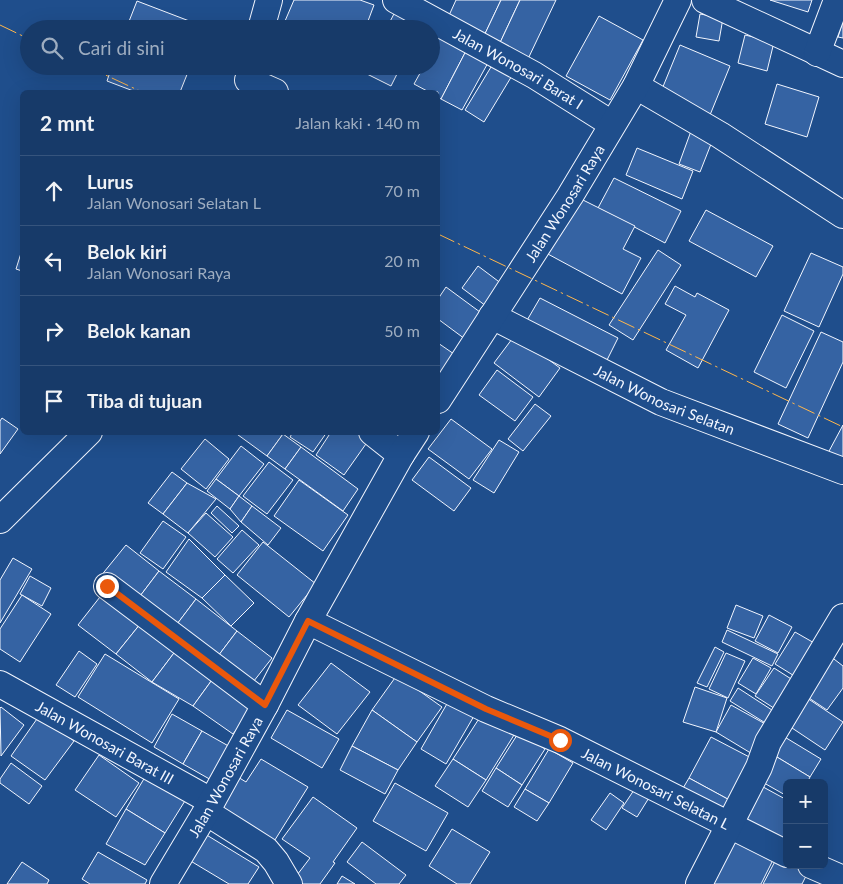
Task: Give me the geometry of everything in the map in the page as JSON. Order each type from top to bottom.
[{"type":"street","points":[[263,20],[269,0]]},
{"type":"street","name":"Jalan Wonosari Barat I","points":[[396,0],[433,20]]},
{"type":"street","name":"Jalan Wonosari Raya","points":[[440,397],[570,196],[636,86],[678,0]]},
{"type":"street","points":[[705,0],[843,64]]},
{"type":"street","points":[[817,53],[837,0]]},
{"type":"street","name":"Jalan Wonosari Barat I","points":[[440,24],[534,75],[612,124]]},
{"type":"street","points":[[248,79],[271,90]]},
{"type":"street","points":[[636,86],[720,135],[843,215]]},
{"type":"street","name":"Jalan Wonosari Selatan","points":[[492,316],[661,402],[843,471]]},
{"type":"street","points":[[0,520],[86,435]]},
{"type":"street","points":[[376,435],[401,455]]},
{"type":"street","name":"Jalan Wonosari Raya","points":[[163,884],[265,705],[308,621],[414,435]]},
{"type":"street","points":[[107,586],[265,705]]},
{"type":"street","points":[[699,884],[759,767],[768,742],[836,646],[843,617]]},
{"type":"street","name":"Jalan Wonosari Selatan L","points":[[308,621],[486,709],[560,740],[783,852]]},
{"type":"street","name":"Jalan Wonosari Barat III","points":[[0,684],[208,806],[266,850],[276,862],[289,884]]},
{"type":"street","points":[[813,873],[843,879]]},
{"type":"building","points":[[294,0],[360,0],[374,5],[368,20],[285,20]]},
{"type":"building","points":[[456,0],[501,0],[482,40],[446,22]]},
{"type":"building","points":[[501,0],[520,0],[498,47],[482,40]]},
{"type":"building","points":[[520,0],[556,0],[527,61],[498,47]]},
{"type":"building","points":[[770,0],[812,0],[808,12]]},
{"type":"building","points":[[137,1],[187,20],[130,20]]},
{"type":"building","points":[[395,12],[409,20],[391,20]]},
{"type":"building","points":[[700,14],[723,18],[719,41],[696,37]]},
{"type":"building","points":[[599,16],[643,40],[610,100],[566,76]]},
{"type":"building","points":[[843,21],[843,38],[838,37]]},
{"type":"building","points":[[440,35],[467,49],[441,99],[440,90],[425,90],[414,84],[419,75],[440,75]]},
{"type":"building","points":[[745,35],[774,42],[767,71],[738,63]]},
{"type":"building","points":[[680,45],[730,66],[710,115],[660,94]]},
{"type":"building","points":[[467,49],[489,61],[462,110],[441,99]]},
{"type":"building","points":[[494,62],[513,74],[484,122],[465,110]]},
{"type":"building","points":[[109,75],[187,75],[181,90],[131,90],[107,81]]},
{"type":"building","points":[[369,75],[396,75],[391,86]]},
{"type":"building","points":[[777,84],[819,97],[807,137],[765,124]]},
{"type":"building","points":[[691,131],[713,139],[700,172],[679,164]]},
{"type":"building","points":[[637,148],[693,171],[682,199],[626,175]]},
{"type":"building","points":[[614,178],[681,211],[665,243],[598,208]]},
{"type":"building","points":[[575,196],[635,226],[623,249],[641,258],[622,294],[546,253]]},
{"type":"building","points":[[706,210],[773,246],[756,277],[689,241]]},
{"type":"building","points":[[658,250],[681,265],[633,340],[609,325]]},
{"type":"building","points":[[811,253],[843,267],[843,274],[819,327],[784,311]]},
{"type":"building","points":[[20,256],[20,270],[16,269]]},
{"type":"building","points":[[478,266],[502,284],[486,306],[462,288]]},
{"type":"building","points":[[675,286],[695,297],[697,293],[729,310],[698,368],[666,350],[686,315],[665,304]]},
{"type":"building","points":[[446,287],[484,315],[465,339],[440,320],[440,296]]},
{"type":"building","points":[[540,298],[618,338],[605,364],[526,322]]},
{"type":"building","points":[[782,315],[814,331],[786,388],[754,372]]},
{"type":"building","points":[[821,332],[843,342],[843,362],[808,438],[778,424]]},
{"type":"building","points":[[515,335],[560,368],[539,397],[494,363]]},
{"type":"building","points":[[440,344],[454,354],[440,375]]},
{"type":"building","points":[[497,370],[533,397],[515,421],[479,395]]},
{"type":"building","points":[[535,404],[551,416],[523,451],[508,439]]},
{"type":"building","points":[[2,418],[18,429],[0,454],[0,421]]},
{"type":"building","points":[[451,419],[492,449],[469,479],[428,449]]},
{"type":"building","points":[[843,425],[843,460],[828,453]]},
{"type":"building","points":[[238,435],[282,435],[267,456]]},
{"type":"building","points":[[282,435],[301,447],[285,469],[267,456]]},
{"type":"building","points":[[291,435],[325,435],[313,452],[290,437]]},
{"type":"building","points":[[329,435],[372,435],[344,475],[316,455]]},
{"type":"building","points":[[205,439],[229,459],[206,489],[181,469]]},
{"type":"building","points":[[499,440],[519,452],[494,493],[473,480]]},
{"type":"building","points":[[241,446],[264,464],[239,496],[216,479]]},
{"type":"building","points":[[301,447],[358,489],[343,511],[285,469]]},
{"type":"building","points":[[429,457],[471,488],[454,511],[412,480]]},
{"type":"building","points":[[269,462],[293,480],[267,514],[243,496]]},
{"type":"building","points":[[172,472],[187,483],[163,514],[148,503]]},
{"type":"building","points":[[216,479],[239,496],[230,509],[207,491]]},
{"type":"building","points":[[299,480],[348,515],[323,551],[274,516]]},
{"type":"building","points":[[187,483],[216,499],[188,533],[163,514]]},
{"type":"building","points":[[239,496],[252,506],[241,522],[230,509]]},
{"type":"building","points":[[217,506],[239,526],[232,533],[211,513]]},
{"type":"building","points":[[252,506],[281,528],[268,545],[241,522]]},
{"type":"building","points":[[206,513],[233,537],[215,557],[188,533]]},
{"type":"building","points":[[163,521],[186,537],[163,569],[140,553]]},
{"type":"building","points":[[242,530],[259,545],[233,573],[217,559]]},
{"type":"building","points":[[189,539],[225,575],[202,598],[166,572]]},
{"type":"building","points":[[263,542],[316,584],[289,617],[237,575]]},
{"type":"building","points":[[126,545],[159,571],[134,604],[100,577]]},
{"type":"building","points":[[13,558],[32,569],[0,623],[0,580]]},
{"type":"building","points":[[159,571],[196,599],[171,632],[134,604]]},
{"type":"building","points":[[225,575],[254,603],[231,626],[202,598]]},
{"type":"building","points":[[30,576],[51,588],[42,606],[20,594]]},
{"type":"building","points":[[107,588],[145,618],[116,654],[78,625]]},
{"type":"building","points":[[22,595],[51,614],[20,662],[0,649],[0,629]]},
{"type":"building","points":[[196,599],[237,631],[212,664],[171,632]]},
{"type":"building","points":[[736,605],[763,616],[754,638],[727,628]]},
{"type":"building","points":[[769,615],[792,627],[778,653],[755,641]]},
{"type":"building","points":[[145,618],[180,645],[152,682],[116,654]]},
{"type":"building","points":[[727,630],[778,654],[772,666],[722,642]]},
{"type":"building","points":[[237,631],[272,658],[246,691],[212,664]]},
{"type":"building","points":[[795,632],[816,644],[796,677],[775,664]]},
{"type":"building","points":[[180,645],[217,673],[193,706],[152,682]]},
{"type":"building","points":[[715,647],[724,652],[707,687],[697,683]]},
{"type":"building","points":[[79,651],[97,664],[75,697],[56,685]]},
{"type":"building","points":[[726,653],[745,661],[728,698],[709,689]]},
{"type":"building","points":[[105,654],[179,699],[152,743],[78,697]]},
{"type":"building","points":[[830,656],[843,666],[843,688],[827,710],[803,694]]},
{"type":"building","points":[[753,658],[771,668],[756,694],[738,683]]},
{"type":"building","points":[[331,663],[370,692],[337,734],[298,705]]},
{"type":"building","points":[[774,668],[799,684],[780,712],[755,696]]},
{"type":"building","points":[[217,673],[257,702],[233,734],[193,706]]},
{"type":"building","points":[[397,675],[442,707],[417,742],[372,710]]},
{"type":"building","points":[[695,687],[727,698],[716,732],[683,722]]},
{"type":"building","points":[[738,688],[775,712],[767,724],[730,701]]},
{"type":"building","points":[[801,694],[843,722],[825,750],[783,722]]},
{"type":"building","points":[[448,702],[474,716],[446,764],[421,749]]},
{"type":"building","points":[[731,705],[769,726],[754,755],[716,732]]},
{"type":"building","points":[[0,708],[24,725],[1,756]]},
{"type":"building","points":[[287,710],[339,739],[322,768],[271,738]]},
{"type":"building","points":[[372,710],[417,742],[398,770],[352,746]]},
{"type":"building","points":[[172,714],[202,731],[183,764],[154,747]]},
{"type":"building","points":[[482,714],[514,735],[486,780],[453,759]]},
{"type":"building","points":[[39,716],[74,741],[45,780],[11,756]]},
{"type":"building","points":[[202,731],[232,748],[213,781],[183,764]]},
{"type":"building","points":[[519,732],[545,749],[522,785],[496,768]]},
{"type":"building","points":[[783,736],[821,759],[810,777],[772,754]]},
{"type":"building","points":[[711,737],[757,761],[735,803],[689,778]]},
{"type":"building","points":[[352,746],[398,770],[385,794],[340,770]]},
{"type":"building","points":[[549,749],[573,763],[549,803],[525,789]]},
{"type":"building","points":[[772,754],[810,777],[809,779],[783,779],[783,794],[757,779]]},
{"type":"building","points":[[99,755],[139,783],[116,817],[75,790]]},
{"type":"building","points":[[261,759],[308,787],[273,843],[215,804],[233,774],[246,782]]},
{"type":"building","points":[[453,759],[486,780],[468,807],[435,786]]},
{"type":"building","points":[[11,763],[42,786],[29,804],[0,783],[0,779]]},
{"type":"building","points":[[496,768],[522,785],[508,807],[482,791]]},
{"type":"building","points":[[148,772],[188,796],[165,833],[126,809]]},
{"type":"building","points":[[689,778],[735,803],[725,820],[679,795]]},
{"type":"building","points":[[754,782],[783,798],[783,840],[736,813]]},
{"type":"building","points":[[395,783],[448,813],[426,851],[373,821]]},
{"type":"building","points":[[638,784],[652,793],[637,817],[622,808]]},
{"type":"building","points":[[525,789],[549,803],[537,821],[514,807]]},
{"type":"building","points":[[610,793],[624,803],[606,830],[591,820]]},
{"type":"building","points":[[313,797],[357,828],[320,884],[300,884],[294,879],[310,858],[282,839]]},
{"type":"building","points":[[126,809],[165,833],[145,865],[106,844]]},
{"type":"building","points":[[452,829],[490,852],[470,884],[457,884],[429,866]]},
{"type":"building","points":[[736,833],[776,854],[761,884],[710,884]]},
{"type":"building","points":[[205,834],[259,867],[248,884],[229,884],[189,860]]},
{"type":"building","points":[[362,842],[406,875],[399,884],[376,884],[347,862]]},
{"type":"building","points":[[98,852],[147,880],[145,884],[90,884],[82,879]]},
{"type":"building","points":[[780,852],[783,858],[783,869],[810,869],[802,884],[763,884]]},
{"type":"building","points":[[22,862],[49,880],[47,884],[7,884]]},
{"type":"building","points":[[342,876],[355,884],[337,884]]},
{"type":"power","points":[[0,25],[20,35]]},
{"type":"power","points":[[105,75],[138,90]]},
{"type":"power","points":[[440,235],[843,427]]},
{"type":"route","points":[[107,586],[234,684],[265,705],[308,621],[486,709],[560,740]]}]
